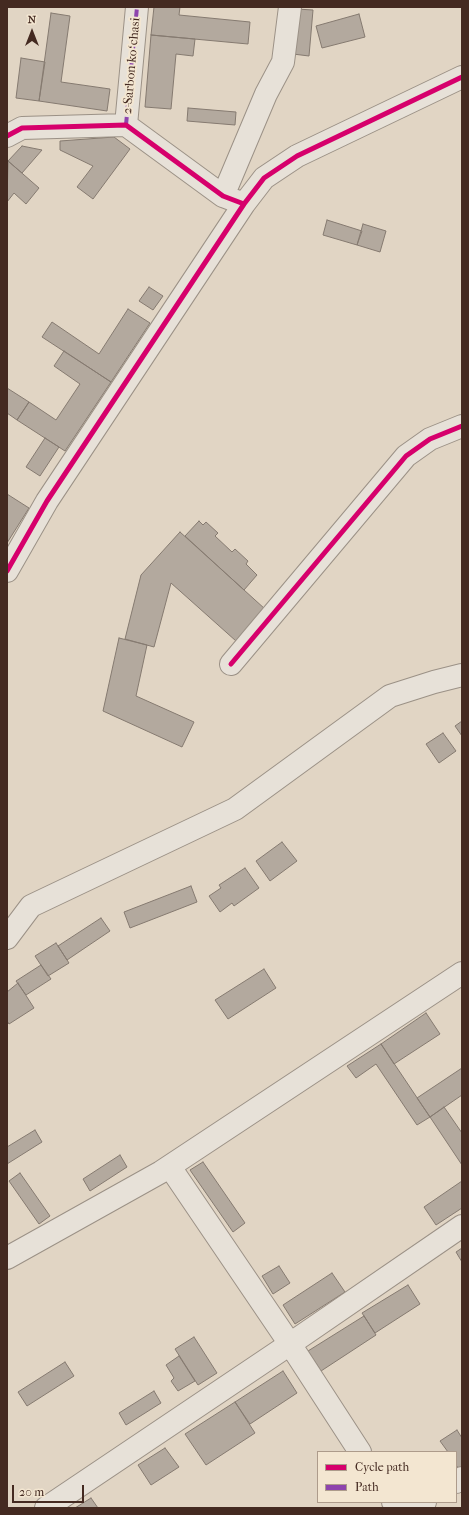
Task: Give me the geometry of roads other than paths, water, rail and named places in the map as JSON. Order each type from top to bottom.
[{"type":"street","name":"2-Sarbon koʻchasi","points":[[126,125],[137,7]]},
{"type":"street","points":[[223,196],[266,94],[283,62],[290,7]]},
{"type":"street","points":[[7,572],[47,501],[244,204],[264,178],[297,156],[462,77]]},
{"type":"street","points":[[7,136],[22,128],[126,125],[223,196],[244,204]]},
{"type":"street","points":[[231,664],[406,456],[430,439],[462,426]]},
{"type":"street","points":[[7,938],[31,906],[235,809],[390,696],[462,675]]},
{"type":"street","points":[[7,1258],[170,1167],[462,973]]},
{"type":"street","points":[[170,1167],[290,1344],[359,1451]]},
{"type":"street","points":[[46,1508],[462,1226]]}]
